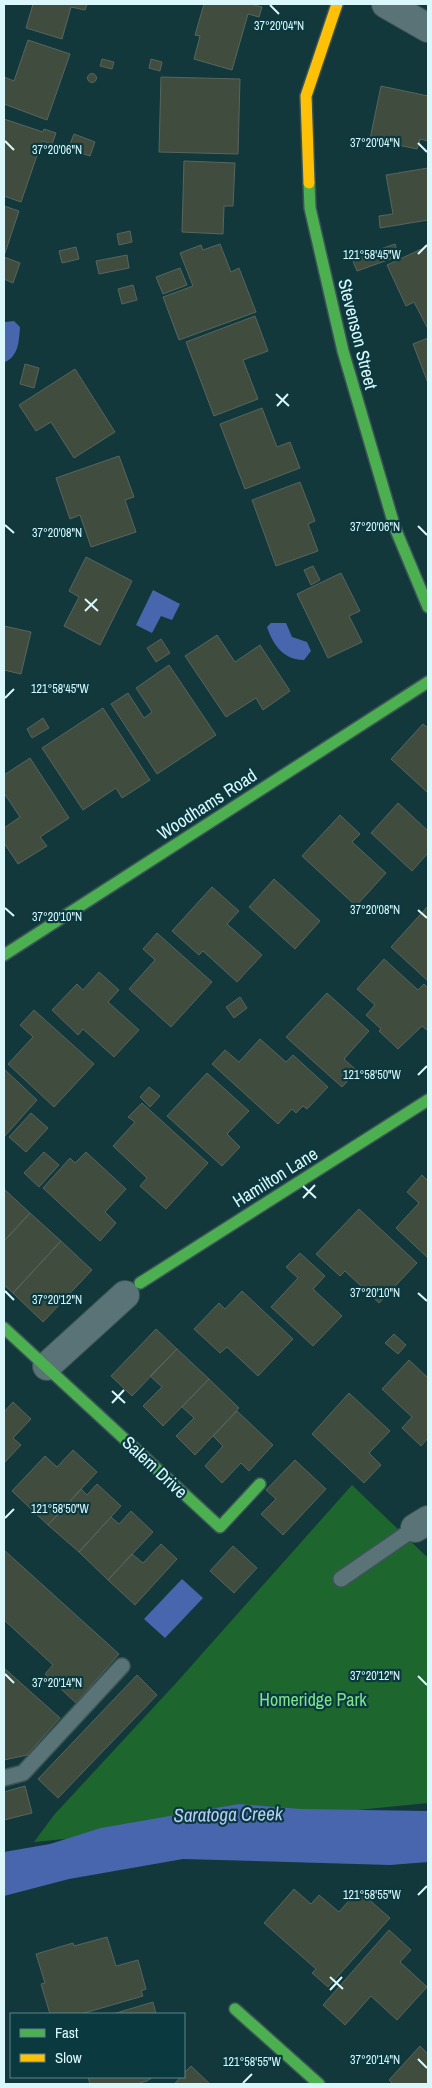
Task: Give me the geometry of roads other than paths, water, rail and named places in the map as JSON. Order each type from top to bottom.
[{"type":"street","name":"Stevenson Street","points":[[337,4],[306,96],[310,208],[343,351],[395,528],[428,607]]},
{"type":"street","points":[[386,4],[428,28]]},
{"type":"street","name":"Woodhams Road","points":[[4,955],[428,682]]},
{"type":"street","name":"Hamilton Lane","points":[[133,1289],[428,1100]]},
{"type":"street","points":[[47,1366],[133,1289]]},
{"type":"street","name":"Salem Drive","points":[[4,1328],[220,1527],[260,1484]]},
{"type":"street","points":[[235,2009],[319,2084]]},
{"type":"lane","points":[[341,1579],[422,1524]]},
{"type":"lane","points":[[4,1778],[23,1773],[122,1666]]},
{"type":"water","points":[[14,321],[20,327],[19,342],[16,352],[5,362],[5,322]]},
{"type":"water","points":[[153,590],[180,604],[172,620],[161,616],[152,633],[136,625]]},
{"type":"water","points":[[271,623],[286,623],[292,637],[307,642],[311,651],[304,660],[291,657],[280,650],[272,640],[267,627]]},
{"type":"water","points":[[182,1579],[203,1598],[165,1638],[144,1619]]},
{"type":"water","name":"Saratoga Creek","points":[[239,1804],[300,1809],[428,1811],[428,1862],[390,1865],[183,1859],[69,1879],[4,1896],[4,1852],[50,1844],[101,1828]]},
{"type":"park label","name":"Homeridge Park","points":[[313,1699]]}]
